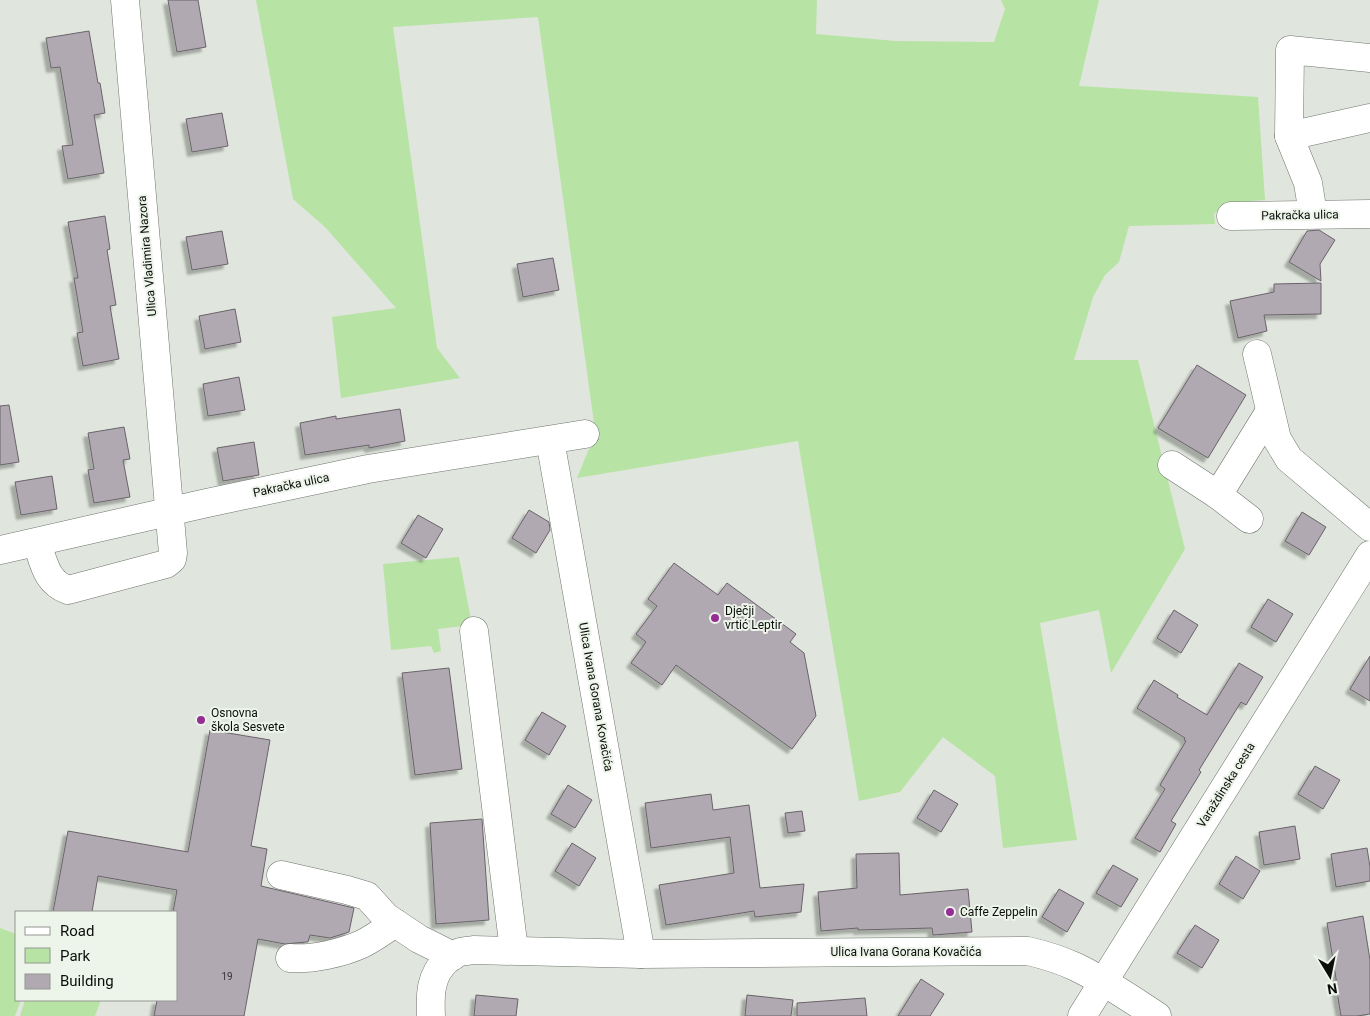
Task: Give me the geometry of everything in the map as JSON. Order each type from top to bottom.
[{"type":"street","name":"Ulica Vladimira Nazora","points":[[38,543],[46,570],[54,582],[68,590],[166,564],[172,559],[173,553],[125,0]]},
{"type":"street","points":[[1313,214],[1308,182],[1289,136],[1290,50],[1370,58]]},
{"type":"street","points":[[1289,136],[1370,118]]},
{"type":"street","name":"Pakračka ulica","points":[[1230,216],[1370,214]]},
{"type":"street","points":[[1257,354],[1277,439],[1289,459],[1370,526]]},
{"type":"street","points":[[1218,495],[1270,411]]},
{"type":"street","name":"Pakračka ulica","points":[[0,550],[368,469],[585,434]]},
{"type":"street","name":"Ulica Ivana Gorana Kovačića","points":[[550,440],[641,954]]},
{"type":"street","points":[[1172,465],[1218,495],[1249,519]]},
{"type":"street","name":"Varaždinska cesta","points":[[1082,1016],[1370,555]]},
{"type":"street","points":[[474,631],[514,950]]},
{"type":"street","points":[[281,875],[367,896],[386,917],[419,939],[452,956],[440,967],[433,978],[430,996],[431,1016]]},
{"type":"street","points":[[290,958],[303,959],[340,952],[362,944],[396,924]]},
{"type":"street","name":"Ulica Ivana Gorana Kovačića","points":[[452,956],[460,952],[473,950],[641,954],[1028,951],[1052,957],[1076,967],[1158,1016]]},
{"type":"green space","points":[[256,0],[817,0],[816,34],[896,41],[994,42],[1005,9],[1001,0],[1099,0],[1079,86],[1258,97],[1265,200],[1226,203],[1214,214],[1215,224],[1129,226],[1119,262],[1105,275],[1093,297],[1074,360],[1138,360],[1185,549],[1111,673],[1099,610],[1040,623],[1077,840],[1003,848],[995,776],[943,737],[900,792],[859,801],[798,441],[577,478],[595,430],[538,17],[393,27],[437,348],[460,378],[341,398],[332,317],[396,308],[325,227],[293,199]]},
{"type":"green space","points":[[459,557],[472,625],[438,629],[441,651],[434,653],[431,646],[391,650],[383,564]]},
{"type":"green space","points":[[0,928],[15,934],[15,1001],[21,1001],[15,1016],[0,1016]]},
{"type":"green space","points":[[25,1001],[101,1001],[95,1016],[20,1016]]},
{"type":"building","points":[[168,0],[198,0],[206,47],[177,52]]},
{"type":"building","points":[[89,31],[105,113],[94,115],[104,173],[68,179],[62,146],[73,145],[60,67],[51,68],[46,38]]},
{"type":"building","points":[[222,113],[228,146],[192,152],[186,119]]},
{"type":"building","points":[[105,216],[110,249],[107,250],[116,305],[110,306],[119,359],[83,366],[77,333],[83,332],[74,278],[78,278],[68,222]]},
{"type":"building","points":[[1319,230],[1335,240],[1320,264],[1321,281],[1289,262],[1307,231]]},
{"type":"building","points":[[222,231],[228,264],[192,270],[186,237]]},
{"type":"building","points":[[553,258],[559,290],[523,297],[517,264]]},
{"type":"building","points":[[1321,283],[1321,314],[1264,315],[1267,331],[1238,338],[1230,301],[1274,292],[1274,284]]},
{"type":"building","points":[[235,309],[241,342],[205,349],[199,316]]},
{"type":"building","points":[[1197,365],[1246,395],[1208,458],[1158,428]]},
{"type":"building","points":[[239,377],[245,410],[208,416],[203,384]]},
{"type":"building","points":[[9,405],[19,462],[0,465],[0,406]]},
{"type":"building","points":[[400,409],[405,441],[369,448],[369,445],[305,455],[300,423],[336,416],[336,419]]},
{"type":"building","points":[[124,427],[130,459],[123,460],[130,497],[94,503],[88,470],[94,469],[88,433]]},
{"type":"building","points":[[254,442],[259,475],[223,481],[217,448]]},
{"type":"building","points":[[52,476],[57,509],[21,515],[15,482]]},
{"type":"building","points":[[529,510],[549,522],[550,530],[536,553],[512,538]]},
{"type":"building","points":[[1302,512],[1326,527],[1309,555],[1285,541]]},
{"type":"building","points":[[418,515],[443,529],[426,558],[401,543]]},
{"type":"building","points":[[674,563],[718,595],[727,583],[796,634],[790,642],[804,653],[816,716],[792,749],[676,665],[662,685],[631,663],[646,642],[636,634],[657,606],[648,599]]},
{"type":"building","points":[[1268,599],[1293,614],[1276,642],[1251,627]]},
{"type":"building","points":[[1174,610],[1198,625],[1181,653],[1157,638]]},
{"type":"building","points":[[1370,656],[1370,701],[1350,689]]},
{"type":"building","points":[[1239,663],[1263,677],[1246,705],[1241,702],[1199,770],[1201,772],[1171,821],[1176,824],[1160,852],[1135,838],[1165,789],[1160,785],[1186,741],[1184,740],[1185,738],[1137,708],[1154,680],[1178,695],[1177,697],[1207,715]]},
{"type":"building","points":[[449,668],[462,769],[415,775],[402,673]]},
{"type":"building","points":[[542,712],[566,726],[549,755],[525,740]]},
{"type":"building","points":[[210,730],[270,740],[251,846],[267,849],[261,886],[354,908],[349,932],[330,938],[310,935],[308,942],[285,944],[258,939],[244,1016],[154,1016],[157,1001],[178,1001],[178,911],[173,911],[177,890],[98,876],[92,911],[53,911],[68,831],[188,852]]},
{"type":"building","points":[[1315,766],[1340,780],[1323,809],[1298,794]]},
{"type":"building","points":[[568,785],[592,800],[575,828],[551,814]]},
{"type":"building","points":[[934,790],[958,804],[941,832],[917,818]]},
{"type":"building","points":[[711,794],[713,810],[749,805],[760,888],[804,884],[801,912],[755,917],[754,911],[666,925],[659,885],[734,873],[730,837],[651,848],[645,803]]},
{"type":"building","points":[[802,811],[805,831],[788,833],[785,813]]},
{"type":"building","points":[[482,819],[489,920],[436,924],[430,823]]},
{"type":"building","points":[[1295,826],[1300,859],[1264,865],[1259,832]]},
{"type":"building","points":[[572,843],[596,858],[579,886],[555,871]]},
{"type":"building","points":[[1367,848],[1370,881],[1336,887],[1331,854]]},
{"type":"building","points":[[899,853],[900,895],[968,889],[972,932],[933,935],[932,928],[858,930],[858,928],[821,931],[818,892],[857,888],[856,854]]},
{"type":"building","points":[[1236,856],[1260,871],[1243,899],[1219,884]]},
{"type":"building","points":[[1113,865],[1138,879],[1121,907],[1096,893]]},
{"type":"building","points":[[1059,889],[1084,903],[1067,932],[1042,917]]},
{"type":"building","points":[[1363,916],[1370,960],[1370,1014],[1341,1016],[1327,923]]},
{"type":"building","points":[[1195,925],[1219,940],[1202,968],[1177,953]]},
{"type":"building","points":[[921,979],[944,994],[930,1016],[898,1016]]},
{"type":"building","points":[[476,995],[518,999],[516,1016],[474,1016]]},
{"type":"building","points":[[747,995],[793,1000],[791,1016],[745,1016]]},
{"type":"building","points":[[865,998],[867,1016],[797,1016],[797,1003]]},
{"type":"place","name":"Dječji vrtić Leptir","points":[[715,618]]},
{"type":"place","name":"Osnovna škola Sesvete","points":[[201,720]]},
{"type":"place","name":"Caffe Zeppelin","points":[[950,912]]}]
